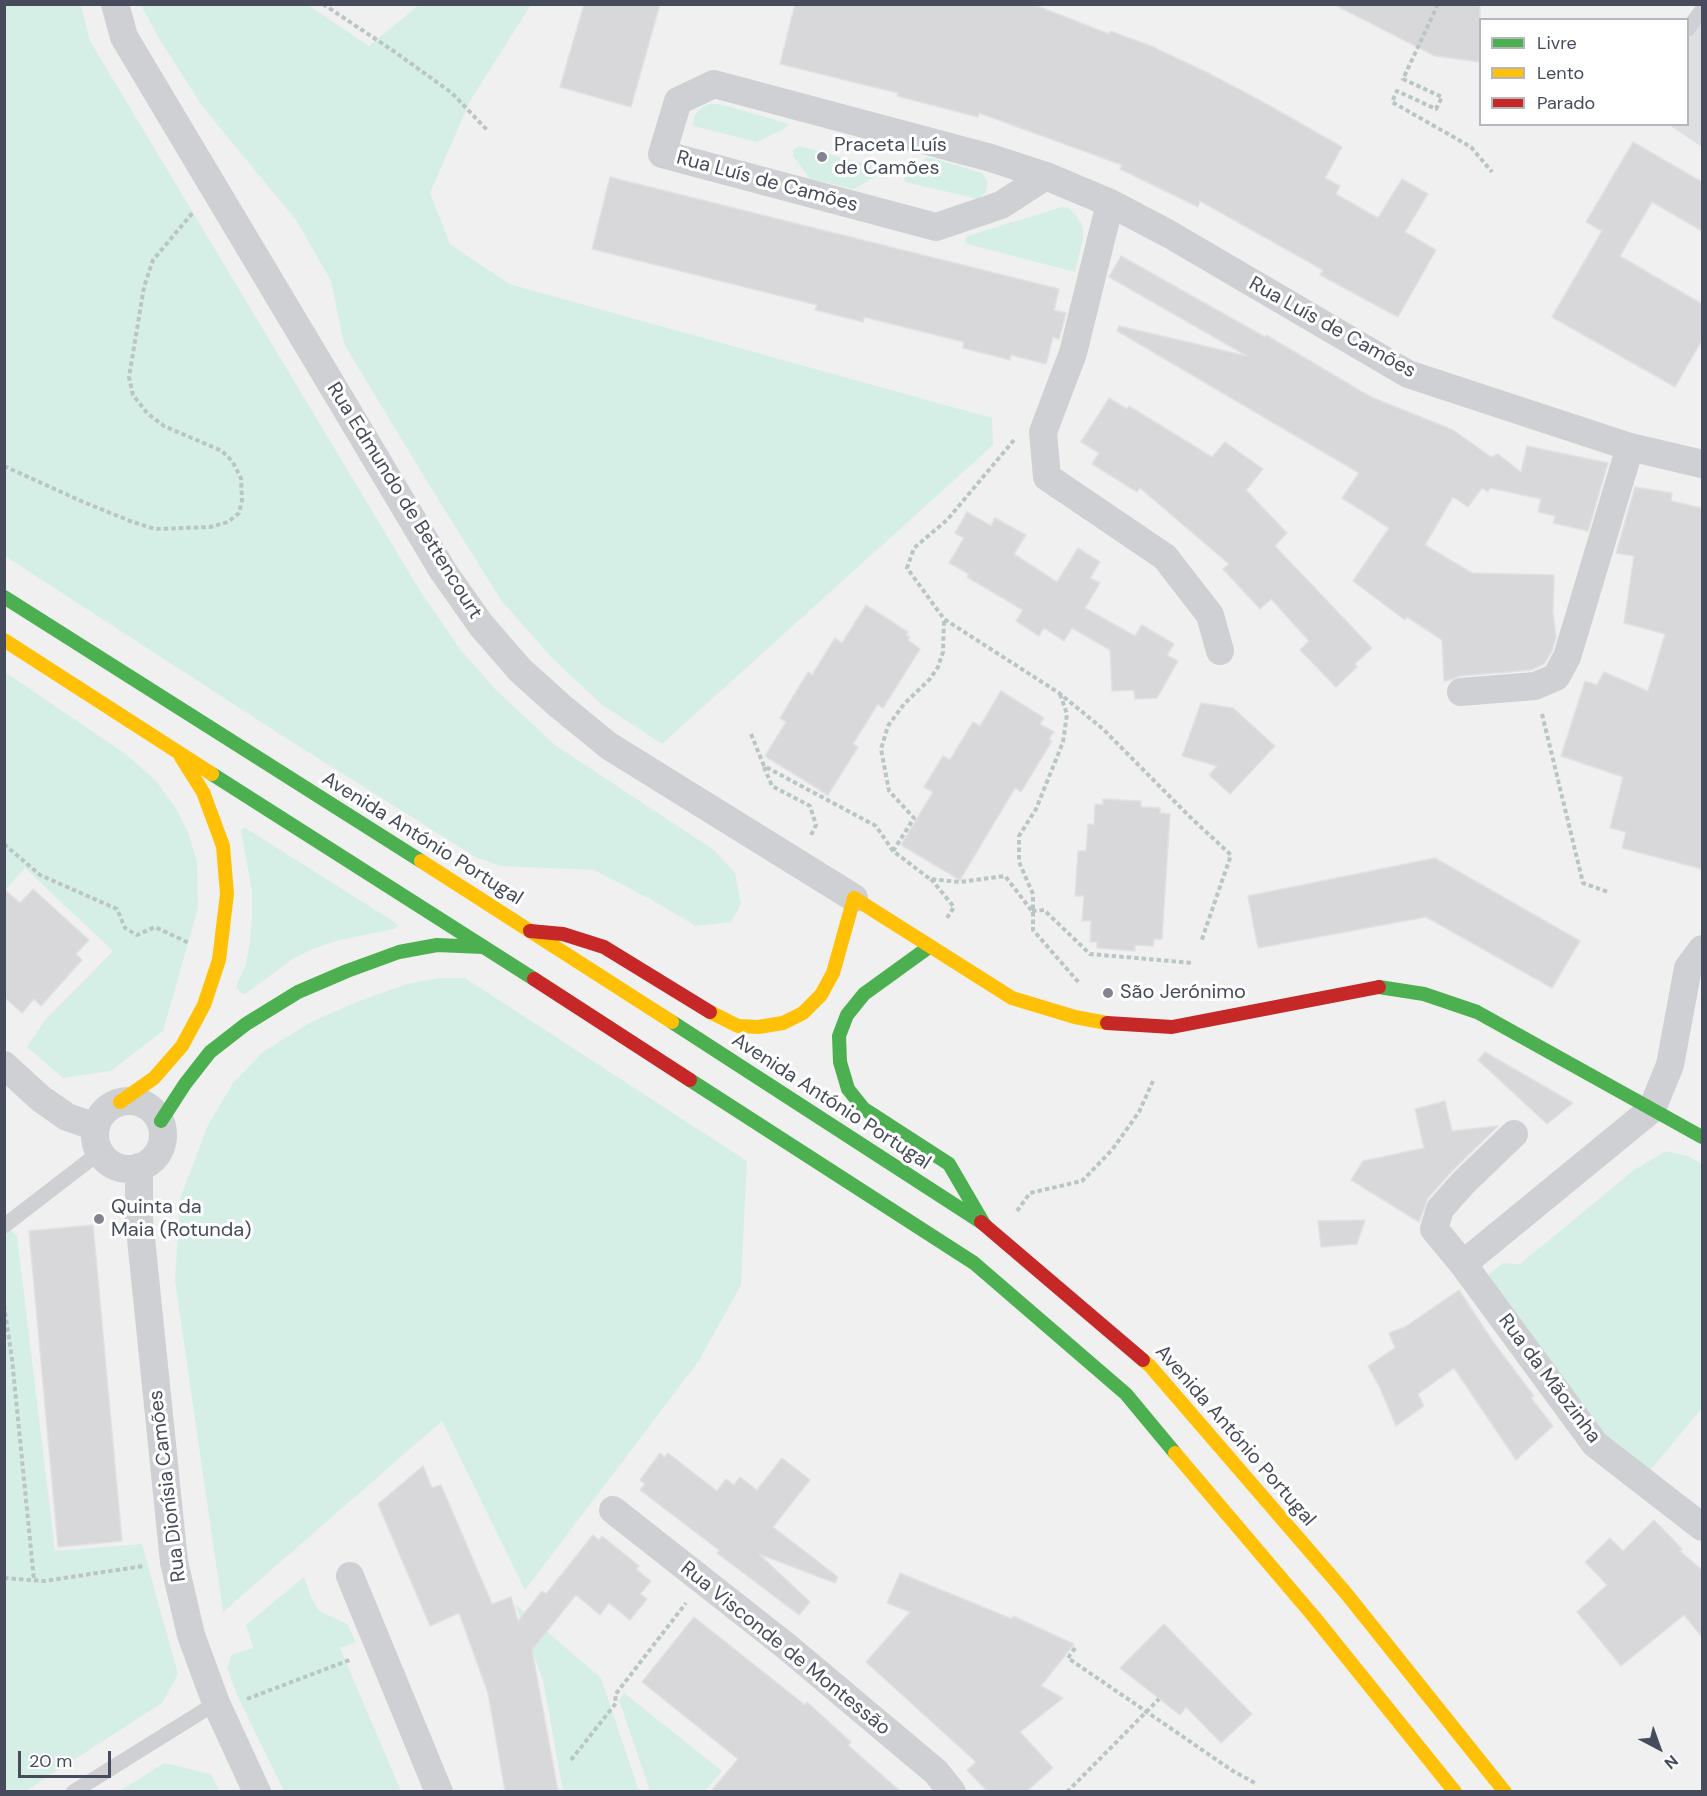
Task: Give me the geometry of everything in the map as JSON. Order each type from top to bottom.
[{"type":"main road","name":"Avenida António Portugal","points":[[4,597],[530,931],[984,1224],[1150,1366],[1345,1592],[1504,1791]]},
{"type":"main road","points":[[4,639],[974,1263],[1134,1403],[1316,1618],[1455,1791]]},
{"type":"main road","points":[[120,1102],[154,1078],[182,1046],[204,1005],[219,960],[227,894],[223,846],[203,792],[179,753]]},
{"type":"main road","points":[[530,931],[563,933],[604,946],[716,1016],[738,1026],[758,1027],[783,1023],[803,1013],[821,995],[834,974],[854,898],[1012,998],[1075,1017],[1108,1023],[1172,1027],[1376,987],[1424,994],[1477,1012],[1702,1137]]},
{"type":"main road","points":[[161,1121],[185,1084],[210,1052],[246,1024],[298,992],[399,952],[437,945],[485,947]]},
{"type":"main road","points":[[929,947],[864,994],[847,1015],[839,1036],[840,1062],[848,1089],[864,1109],[949,1164],[984,1224]]},
{"type":"street","name":"Rua Edmundo de Bettencourt","points":[[115,4],[124,37],[443,571],[481,625],[520,670],[609,746],[854,898]]},
{"type":"street","name":"Rua Luís de Camões","points":[[1046,176],[1001,205],[936,227],[662,154],[678,101],[714,84],[991,158],[1046,176],[1110,203],[1169,234],[1408,374],[1630,447],[1702,464]]},
{"type":"street","points":[[1110,203],[1073,353],[1043,432],[1047,477],[1165,557],[1210,615],[1221,651]]},
{"type":"street","points":[[1461,692],[1535,686],[1556,677],[1567,657],[1630,447]]},
{"type":"street","points":[[1463,1264],[1652,1109],[1670,1065],[1688,968],[1702,949]]},
{"type":"street","points":[[4,1065],[40,1098],[98,1140],[111,1164],[122,1168],[139,1167],[150,1162],[161,1149],[164,1137],[161,1121],[155,1111],[143,1103],[132,1101],[120,1102],[109,1107],[100,1117],[98,1140]]},
{"type":"street","name":"Rua da Mãozinha","points":[[1514,1134],[1463,1183],[1440,1209],[1434,1229],[1463,1264],[1595,1444],[1702,1527]]},
{"type":"street","name":"Rua Dionísia Camões","points":[[139,1167],[139,1219],[174,1562],[191,1635],[229,1702],[257,1791]]},
{"type":"street","name":"Rua Visconde de Montessão","points":[[613,1510],[786,1646],[927,1765],[952,1791]]},
{"type":"street","points":[[350,1576],[439,1791]]},
{"type":"lane","points":[[1689,28],[1702,10]]},
{"type":"lane","points":[[4,1226],[98,1140]]},
{"type":"lane","points":[[73,1791],[229,1702]]},
{"type":"path","points":[[323,4],[396,52],[452,93],[488,131]]},
{"type":"path","points":[[1438,4],[1403,79],[1442,97],[1436,109],[1397,91],[1392,102],[1472,147],[1492,172]]},
{"type":"path","points":[[4,466],[130,522],[154,529],[210,527],[228,522],[239,513],[242,501],[241,478],[232,461],[222,451],[164,426],[147,413],[133,395],[129,377],[144,287],[153,260],[193,212],[221,198]]},
{"type":"path","points":[[1016,438],[946,520],[914,548],[908,568],[944,620],[1059,693],[1103,729],[1231,855],[1201,942]]},
{"type":"path","points":[[893,851],[914,818],[889,791],[881,749],[888,726],[904,704],[930,680],[938,667],[943,652],[944,620]]},
{"type":"path","points":[[1059,693],[1067,714],[1063,742],[1036,809],[1019,836],[1019,862],[1033,894],[1034,930],[1081,983],[1075,1017]]},
{"type":"path","points":[[1542,712],[1584,883],[1608,892]]},
{"type":"path","points":[[751,734],[772,786],[810,806],[816,825],[797,863]]},
{"type":"path","points":[[764,766],[876,826],[893,851],[930,879],[954,907],[929,947]]},
{"type":"path","points":[[4,844],[40,875],[117,909],[125,928],[138,935],[155,927],[219,960]]},
{"type":"path","points":[[930,879],[960,882],[1005,876],[1032,911]]},
{"type":"path","points":[[1032,911],[1044,910],[1090,954],[1193,963]]},
{"type":"path","points":[[1030,1193],[1082,1181],[1112,1150],[1139,1112],[1153,1081]]},
{"type":"path","points":[[4,1305],[12,1359],[34,1580]]},
{"type":"path","points":[[4,1362],[12,1359]]},
{"type":"path","points":[[4,1578],[44,1581],[174,1562]]},
{"type":"path","points":[[571,1760],[616,1703],[615,1695],[703,1582]]},
{"type":"path","points":[[1075,1648],[1068,1658],[1233,1771],[1255,1783]]},
{"type":"path","points":[[229,1702],[346,1661]]},
{"type":"path","points":[[1067,1791],[1159,1699]]},
{"type":"shaded area","points":[[1702,5],[1702,147],[1670,126],[1689,126],[1689,19]]},
{"type":"green space","points":[[4,5],[81,5],[90,41],[422,594],[460,649],[496,690],[555,745],[714,850],[735,873],[741,904],[731,922],[696,926],[594,870],[501,866],[477,858],[281,735],[5,556]]},
{"type":"green space","points":[[141,5],[308,5],[369,46],[419,5],[531,5],[470,101],[430,193],[450,244],[509,284],[992,418],[993,445],[662,744],[601,704],[552,658],[501,600],[344,344],[331,281],[296,220],[202,106],[157,35]]},
{"type":"green space","points":[[710,104],[720,104],[789,124],[784,129],[757,142],[693,126],[694,116],[701,108]]},
{"type":"green space","points":[[799,146],[887,170],[854,189],[810,179],[793,156],[793,150]]},
{"type":"green space","points":[[928,157],[982,173],[988,182],[986,192],[978,199],[905,182],[903,173]]},
{"type":"green space","points":[[1062,207],[1068,208],[1075,214],[1083,230],[1075,272],[967,244],[964,241],[967,236]]},
{"type":"green space","points":[[5,672],[127,755],[157,782],[177,810],[187,830],[197,861],[198,908],[163,1031],[111,1071],[63,1078],[27,1047],[45,1020],[113,951],[25,868],[5,890]]},
{"type":"green space","points":[[244,827],[398,926],[394,929],[340,940],[315,948],[293,959],[245,994],[241,993],[237,984],[246,964],[252,920],[252,891],[241,831]]},
{"type":"green space","points":[[439,978],[465,978],[747,1161],[741,1285],[698,1362],[525,1590],[442,1421],[223,1612],[175,1281],[180,1199],[208,1125],[233,1083],[264,1051],[313,1021],[359,1001],[407,984]]},
{"type":"green space","points":[[1666,1151],[1688,1156],[1702,1164],[1702,1408],[1648,1473],[1603,1436],[1494,1288],[1489,1274],[1503,1263],[1520,1264],[1634,1170]]},
{"type":"green space","points":[[4,1224],[17,1236],[55,1551],[142,1544],[178,1674],[162,1703],[24,1792],[4,1791]]},
{"type":"green space","points":[[304,1577],[319,1611],[347,1624],[356,1642],[340,1648],[401,1791],[284,1791],[237,1695],[227,1667],[231,1655],[253,1648],[246,1625]]},
{"type":"green space","points":[[515,1604],[601,1678],[639,1791],[563,1791],[543,1680]]},
{"type":"green space","points":[[624,1693],[722,1771],[705,1791],[650,1791],[619,1700]]},
{"type":"green space","points":[[164,1763],[211,1774],[219,1791],[120,1791]]},
{"type":"building","points":[[584,4],[660,4],[631,107],[560,87]]},
{"type":"building","points":[[795,4],[1032,4],[1109,34],[1110,31],[1151,46],[1263,102],[1342,147],[1325,178],[1340,186],[1336,194],[1378,218],[1402,179],[1428,194],[1405,232],[1436,250],[1398,317],[1320,275],[1323,270],[1200,201],[1198,207],[1120,169],[1122,165],[979,113],[978,117],[897,96],[898,93],[780,64]]},
{"type":"building","points":[[1333,4],[1480,4],[1479,62],[1435,56]]},
{"type":"building","points":[[1633,142],[1702,182],[1702,231],[1652,202],[1620,256],[1702,304],[1702,340],[1675,387],[1552,317],[1602,231],[1586,222]]},
{"type":"building","points":[[610,177],[1059,289],[1054,310],[1066,313],[1059,339],[1053,337],[1046,364],[1011,355],[1010,360],[963,348],[964,342],[864,317],[863,322],[815,310],[817,305],[592,249]]},
{"type":"building","points":[[1121,256],[1265,337],[1266,335],[1371,397],[1453,430],[1491,457],[1498,454],[1521,472],[1527,446],[1608,463],[1588,531],[1553,523],[1555,516],[1538,512],[1541,499],[1490,488],[1488,492],[1482,488],[1468,507],[1453,497],[1425,545],[1472,573],[1554,575],[1553,612],[1556,637],[1552,651],[1544,664],[1531,670],[1460,676],[1444,681],[1442,640],[1407,617],[1405,620],[1353,581],[1389,528],[1342,498],[1359,473],[1117,331],[1119,326],[1247,356],[1109,277]]},
{"type":"building","points":[[1109,398],[1127,409],[1129,406],[1212,457],[1225,442],[1263,469],[1246,490],[1287,533],[1275,546],[1372,648],[1355,664],[1357,667],[1336,687],[1300,650],[1309,641],[1271,599],[1260,609],[1223,569],[1229,564],[1140,488],[1137,492],[1092,464],[1099,453],[1081,442]]},
{"type":"building","points":[[1635,487],[1672,493],[1671,501],[1702,508],[1702,869],[1622,848],[1626,832],[1610,828],[1623,777],[1561,756],[1585,681],[1597,685],[1604,672],[1648,691],[1665,634],[1624,623],[1634,556],[1616,553]]},
{"type":"building","points":[[967,512],[991,526],[995,518],[1026,535],[1014,554],[1057,582],[1078,548],[1100,562],[1090,578],[1100,583],[1085,608],[1135,636],[1142,625],[1174,644],[1167,655],[1178,661],[1157,698],[1135,699],[1134,690],[1112,691],[1110,650],[1072,628],[1064,641],[1044,628],[1039,636],[1016,621],[1023,610],[967,577],[969,574],[949,563],[964,538],[955,533]]},
{"type":"building","points":[[866,605],[908,632],[906,635],[910,637],[908,640],[920,649],[883,708],[878,704],[853,744],[858,747],[828,795],[765,756],[786,722],[780,718],[808,672],[812,675],[835,638],[842,643]]},
{"type":"building","points":[[1001,691],[1044,718],[1040,724],[1054,732],[1049,739],[1052,741],[1021,792],[1015,788],[960,880],[901,845],[933,792],[924,787],[943,756],[950,760],[973,722],[980,726]]},
{"type":"building","points":[[1201,703],[1233,708],[1275,746],[1230,794],[1209,775],[1217,766],[1182,756]]},
{"type":"building","points":[[1103,799],[1141,801],[1141,807],[1160,808],[1160,813],[1170,814],[1162,939],[1154,939],[1153,946],[1135,945],[1135,951],[1097,948],[1097,942],[1090,942],[1091,921],[1082,921],[1084,896],[1075,896],[1078,851],[1086,851],[1088,824],[1094,825],[1095,804],[1103,805]]},
{"type":"building","points":[[1435,858],[1580,941],[1552,988],[1426,917],[1258,948],[1248,896]]},
{"type":"building","points":[[4,889],[20,903],[33,889],[89,940],[76,954],[82,960],[41,1006],[34,999],[22,1013],[4,997]]},
{"type":"building","points":[[1485,1052],[1573,1103],[1547,1124],[1478,1060]]},
{"type":"building","points":[[1445,1101],[1452,1131],[1498,1126],[1428,1198],[1419,1222],[1351,1180],[1363,1161],[1424,1148],[1415,1109]]},
{"type":"building","points":[[1365,1220],[1357,1244],[1321,1247],[1318,1221]]},
{"type":"building","points":[[93,1225],[122,1541],[58,1547],[29,1231]]},
{"type":"building","points":[[1459,1290],[1494,1343],[1534,1396],[1531,1398],[1553,1426],[1516,1460],[1454,1368],[1418,1394],[1424,1406],[1396,1426],[1368,1366],[1395,1348],[1389,1333],[1405,1327]]},
{"type":"building","points":[[660,1453],[665,1457],[668,1453],[717,1491],[726,1479],[734,1485],[740,1477],[757,1490],[782,1458],[810,1480],[773,1527],[838,1577],[835,1583],[759,1554],[810,1602],[799,1615],[717,1553],[719,1550],[640,1490],[645,1484],[640,1480]]},
{"type":"building","points":[[423,1466],[432,1488],[441,1485],[492,1604],[511,1597],[518,1621],[542,1591],[546,1594],[593,1535],[599,1540],[602,1536],[639,1566],[636,1569],[651,1581],[640,1594],[647,1599],[630,1620],[609,1603],[600,1615],[576,1595],[532,1650],[558,1791],[505,1791],[488,1693],[459,1613],[430,1626],[378,1504]]},
{"type":"building","points":[[1654,1520],[1682,1549],[1680,1551],[1702,1570],[1702,1637],[1684,1615],[1621,1666],[1577,1612],[1607,1585],[1585,1562],[1610,1538],[1623,1551]]},
{"type":"building","points":[[900,1573],[1012,1619],[1013,1616],[1074,1644],[1041,1686],[1063,1698],[1020,1732],[1053,1768],[1027,1791],[987,1791],[967,1770],[976,1762],[866,1662],[910,1612],[887,1603]]},
{"type":"building","points":[[694,1617],[805,1705],[807,1702],[851,1742],[848,1745],[900,1791],[711,1791],[738,1759],[642,1682]]},
{"type":"building","points":[[1164,1624],[1252,1714],[1221,1743],[1186,1707],[1180,1715],[1120,1668]]},
{"type":"traffic: fast","points":[[4,597],[421,861]]},
{"type":"traffic: fast","points":[[212,774],[534,979]]},
{"type":"traffic: fast","points":[[161,1121],[185,1084],[210,1052],[246,1024],[298,992],[399,952],[437,945],[483,947]]},
{"type":"traffic: fast","points":[[929,947],[864,994],[847,1015],[839,1036],[840,1062],[848,1089],[864,1109],[949,1164],[984,1224]]},
{"type":"traffic: fast","points":[[1379,987],[1424,994],[1477,1012],[1702,1137]]},
{"type":"traffic: fast","points":[[672,1022],[981,1222]]},
{"type":"traffic: fast","points":[[690,1080],[974,1263],[1126,1394],[1175,1453]]},
{"type":"traffic: slow","points":[[4,640],[212,774]]},
{"type":"traffic: slow","points":[[120,1102],[154,1078],[182,1046],[204,1005],[219,960],[227,894],[223,846],[203,792],[181,757]]},
{"type":"traffic: slow","points":[[421,861],[672,1022]]},
{"type":"traffic: slow","points":[[710,1012],[738,1026],[758,1027],[783,1023],[803,1013],[821,995],[833,973],[854,898],[1012,998],[1075,1017],[1107,1023]]},
{"type":"traffic: slow","points":[[1143,1360],[1345,1592],[1505,1792]]},
{"type":"traffic: slow","points":[[1175,1453],[1315,1618],[1455,1792]]},
{"type":"traffic: jam","points":[[530,931],[563,934],[604,947],[710,1012]]},
{"type":"traffic: jam","points":[[534,979],[690,1080]]},
{"type":"traffic: jam","points":[[1107,1023],[1172,1027],[1379,987]]},
{"type":"traffic: jam","points":[[981,1222],[1143,1360]]},
{"type":"place","name":"Praceta Luís de Camões","points":[[822,157]]},
{"type":"place","name":"São Jerónimo","points":[[1108,993]]},
{"type":"place","name":"Quinta da Maia (Rotunda)","points":[[99,1219]]}]
